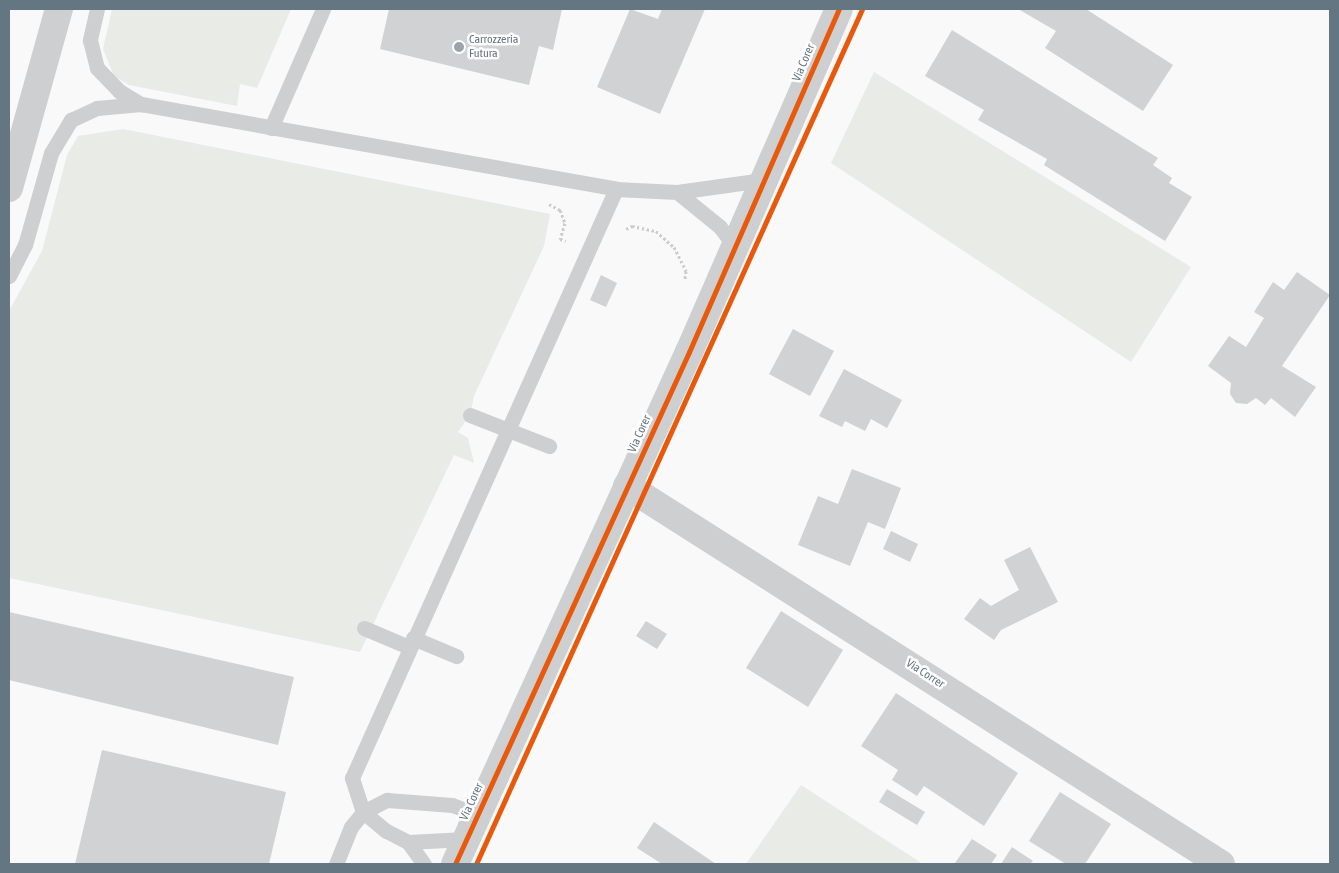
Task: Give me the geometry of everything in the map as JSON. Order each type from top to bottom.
[{"type":"street","points":[[9,188],[59,9]]},
{"type":"street","name":"Via Corer","points":[[455,864],[735,247],[839,9]]},
{"type":"street","name":"Via Correr","points":[[627,486],[1222,864]]},
{"type":"lane","points":[[97,9],[90,40],[97,68],[119,91],[141,104]]},
{"type":"lane","points":[[271,128],[323,9]]},
{"type":"lane","points":[[9,276],[25,245],[51,153],[71,120],[96,108],[141,104],[616,188],[677,192],[763,180]]},
{"type":"lane","points":[[424,864],[408,842],[386,831],[363,812],[352,778],[411,642],[616,188]]},
{"type":"lane","points":[[677,192],[720,227],[735,247]]},
{"type":"lane","points":[[470,414],[549,446]]},
{"type":"lane","points":[[364,628],[456,656]]},
{"type":"lane","points":[[336,864],[351,827],[363,812],[387,800],[452,805],[478,814]]},
{"type":"lane","points":[[408,842],[466,839]]},
{"type":"path","points":[[538,202],[560,210],[565,223],[560,239],[588,251]]},
{"type":"path","points":[[621,233],[632,226],[643,226],[656,231],[674,247],[686,271],[684,288]]},
{"type":"shaded area","points":[[112,9],[291,9],[257,88],[240,84],[237,106],[129,85],[114,76],[103,49]]},
{"type":"shaded area","points":[[874,72],[1191,267],[1131,362],[831,163]]},
{"type":"shaded area","points":[[123,129],[550,214],[544,246],[474,396],[470,415],[458,432],[468,438],[474,463],[454,455],[360,652],[9,578],[9,311],[42,251],[67,155],[78,136]]},
{"type":"shaded area","points":[[801,785],[923,864],[746,864]]},
{"type":"building","points":[[389,9],[562,9],[553,50],[539,46],[529,85],[380,49]]},
{"type":"building","points":[[630,9],[658,19],[662,9],[705,9],[660,114],[597,87]]},
{"type":"building","points":[[1018,9],[1086,9],[1173,65],[1143,111],[1045,48],[1056,31]]},
{"type":"building","points":[[952,30],[1158,158],[1153,165],[1172,178],[1169,183],[1192,197],[1165,241],[1044,165],[1047,159],[978,120],[984,110],[925,76]]},
{"type":"building","points":[[1297,272],[1330,295],[1282,366],[1316,387],[1295,417],[1271,398],[1265,405],[1256,398],[1247,404],[1236,403],[1230,394],[1231,383],[1208,366],[1229,336],[1246,347],[1264,318],[1254,312],[1273,282],[1284,290]]},
{"type":"building","points":[[601,275],[617,283],[606,307],[590,300]]},
{"type":"building","points":[[793,329],[834,351],[810,396],[769,374]]},
{"type":"building","points":[[844,369],[902,400],[887,428],[871,419],[865,431],[845,421],[842,427],[819,416]]},
{"type":"building","points":[[852,469],[901,488],[885,529],[868,522],[850,566],[798,545],[818,496],[838,504]]},
{"type":"building","points":[[891,531],[918,544],[910,562],[883,549]]},
{"type":"building","points":[[1030,547],[1058,602],[1001,630],[994,640],[964,619],[980,598],[991,606],[1019,590],[1004,560]]},
{"type":"building","points":[[781,611],[843,650],[808,707],[746,668]]},
{"type":"building","points":[[9,612],[294,677],[278,745],[9,680]]},
{"type":"building","points":[[646,621],[667,634],[657,649],[636,636]]},
{"type":"building","points":[[896,693],[1018,773],[984,826],[924,786],[917,796],[892,780],[898,770],[861,746]]},
{"type":"building","points":[[102,750],[286,792],[269,864],[75,864]]},
{"type":"building","points":[[887,789],[925,812],[917,825],[879,802]]},
{"type":"building","points":[[1060,792],[1111,824],[1085,864],[1066,864],[1029,841]]},
{"type":"building","points":[[654,822],[716,864],[662,864],[637,848]]},
{"type":"building","points":[[972,839],[997,855],[991,864],[955,863]]},
{"type":"building","points":[[1012,847],[1033,861],[1030,864],[1001,864]]},
{"type":"cycle path","points":[[455,864],[689,352],[839,9]]},
{"type":"cycle path","points":[[476,864],[862,9]]},
{"type":"place","name":"Carrozzeria Futura","points":[[459,47]]}]
